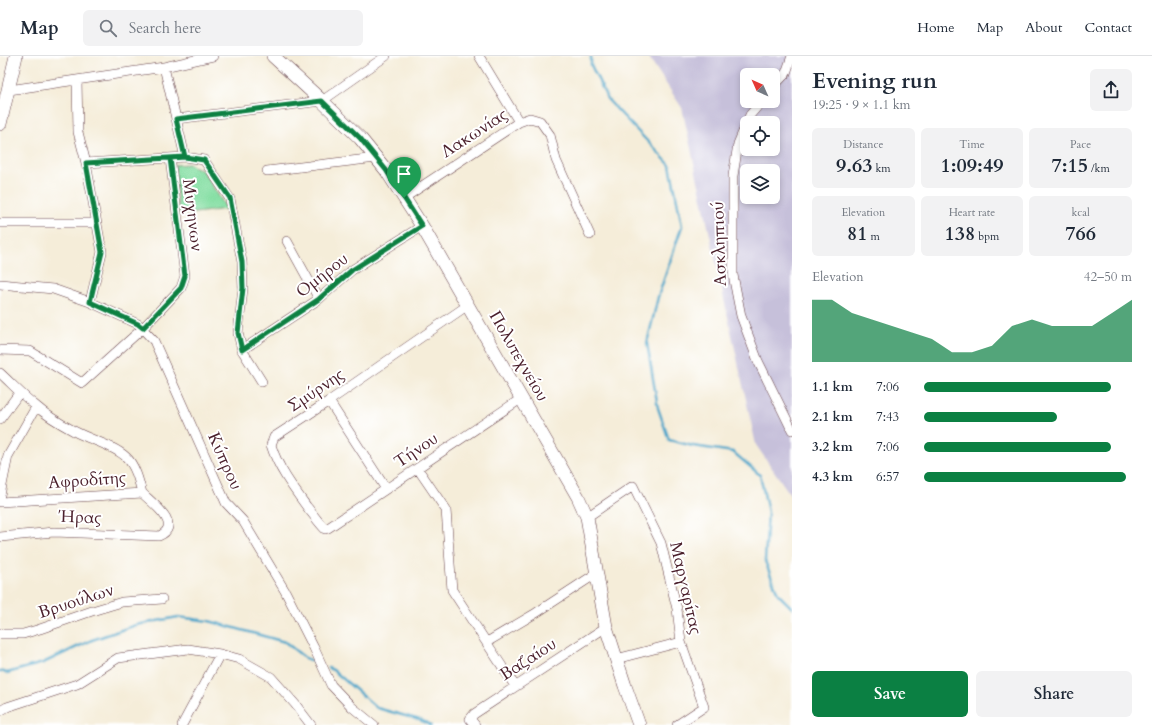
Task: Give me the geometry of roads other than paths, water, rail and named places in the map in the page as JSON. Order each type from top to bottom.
[{"type":"street","points":[[0,124],[16,56]]},
{"type":"street","points":[[9,90],[164,67],[213,56]]},
{"type":"street","name":"Πολυτεχνείου","points":[[273,56],[360,138],[386,170],[422,226],[578,497],[587,517],[606,627],[639,725]]},
{"type":"street","points":[[176,119],[322,101],[386,56]]},
{"type":"street","points":[[479,56],[519,122]]},
{"type":"street","points":[[780,79],[786,73],[792,56]]},
{"type":"street","points":[[164,67],[185,157]]},
{"type":"street","points":[[77,80],[78,132],[86,163],[102,252],[90,302]]},
{"type":"street","name":"Ασκληπιού","points":[[756,108],[750,115],[738,144],[733,176],[733,275],[741,316],[758,360],[792,430]]},
{"type":"street","name":"Λακωνίας","points":[[404,198],[519,122],[530,118],[540,121],[550,135],[556,160],[590,235]]},
{"type":"street","points":[[86,163],[185,157],[204,160],[230,198],[242,262],[243,288],[238,333],[242,350],[262,382]]},
{"type":"street","name":"Μυχηνων","points":[[143,328],[181,288],[185,276],[170,158]]},
{"type":"street","points":[[267,171],[376,158]]},
{"type":"street","points":[[0,223],[96,223]]},
{"type":"street","name":"Ομήρου","points":[[242,350],[319,299],[352,270],[422,226]]},
{"type":"street","points":[[287,241],[319,299]]},
{"type":"street","name":"Κύπρου","points":[[0,284],[53,289],[90,302],[138,324],[143,328],[154,341],[226,503],[243,522],[281,585],[314,648],[331,685],[352,707],[374,725]]},
{"type":"street","name":"Σμύρνης","points":[[328,528],[325,529],[318,522],[288,482],[271,445],[274,438],[468,305]]},
{"type":"street","points":[[0,350],[30,351],[82,383],[143,328]]},
{"type":"street","points":[[0,373],[36,407],[76,432],[112,448],[127,458],[131,463],[142,493]]},
{"type":"street","points":[[0,419],[20,392]]},
{"type":"street","name":"Τήνου","points":[[328,528],[522,398]]},
{"type":"street","points":[[329,401],[386,490]]},
{"type":"street","points":[[0,495],[8,456],[36,407]]},
{"type":"street","points":[[418,469],[446,510],[452,590],[515,686]]},
{"type":"street","name":"Μαργαρίτας","points":[[587,517],[633,486],[661,543],[677,609],[681,642],[704,706],[677,725]]},
{"type":"street","name":"Αφροδίτης","points":[[0,502],[142,493],[164,513],[168,522],[168,527],[165,532],[159,536]]},
{"type":"street","name":"Ήρας","points":[[0,537],[54,532],[159,536]]},
{"type":"street","points":[[487,642],[536,613],[597,573]]},
{"type":"street","name":"Βρυούλων","points":[[0,634],[28,633],[122,602],[162,599]]},
{"type":"street","name":"Βαζαίου","points":[[473,722],[474,714],[606,627]]},
{"type":"street","points":[[616,659],[681,642]]},
{"type":"street","points":[[0,711],[7,707],[77,684],[118,658],[188,649],[220,654],[239,659],[271,677],[311,725]]},
{"type":"street","points":[[182,725],[220,654]]},
{"type":"waterway","points":[[591,56],[591,65],[608,100],[670,165],[682,226],[658,297],[647,343],[658,408],[669,440],[693,446],[733,452],[760,475],[768,512],[765,561],[778,594],[792,608]]},
{"type":"waterway","points":[[0,671],[7,673],[43,663],[92,640],[136,625],[178,617],[209,621],[285,642],[305,658],[315,662]]},
{"type":"waterway","points":[[328,668],[333,670],[377,708],[420,720],[431,725]]}]
